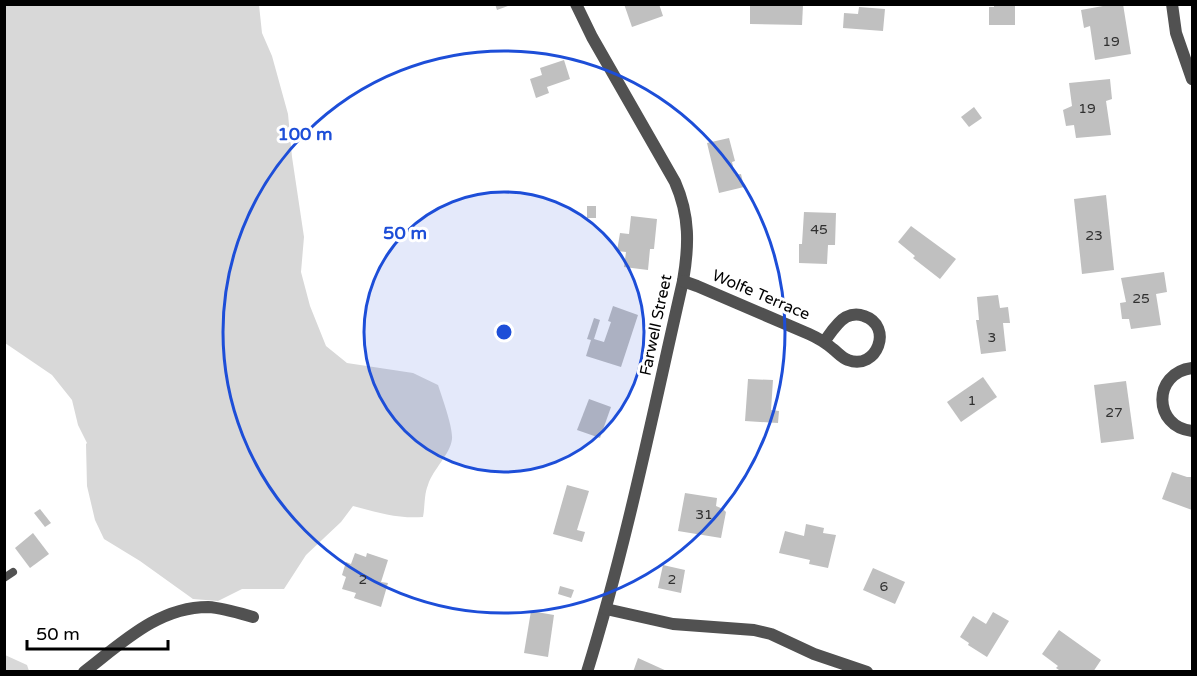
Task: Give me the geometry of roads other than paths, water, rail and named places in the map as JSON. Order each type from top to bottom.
[{"type":"street","name":"Farwell Street","points":[[576,4],[683,200],[688,240],[682,281],[635,491],[606,609],[587,672]]},
{"type":"street","points":[[1172,4],[1176,33],[1192,79]]},
{"type":"street","name":"Wolfe Terrace","points":[[682,281],[697,285],[824,342],[841,356],[856,362],[872,357],[878,350],[880,332],[869,318],[861,315],[846,317],[824,342]]},
{"type":"street","points":[[1192,368],[1174,375],[1164,389],[1162,397],[1163,406],[1171,421],[1179,428],[1192,431]]},
{"type":"street","points":[[84,672],[138,631],[170,613],[210,607],[253,617]]},
{"type":"street","points":[[606,609],[673,624],[754,630],[771,634],[814,654],[867,672]]},
{"type":"lane","points":[[4,578],[13,572]]}]
